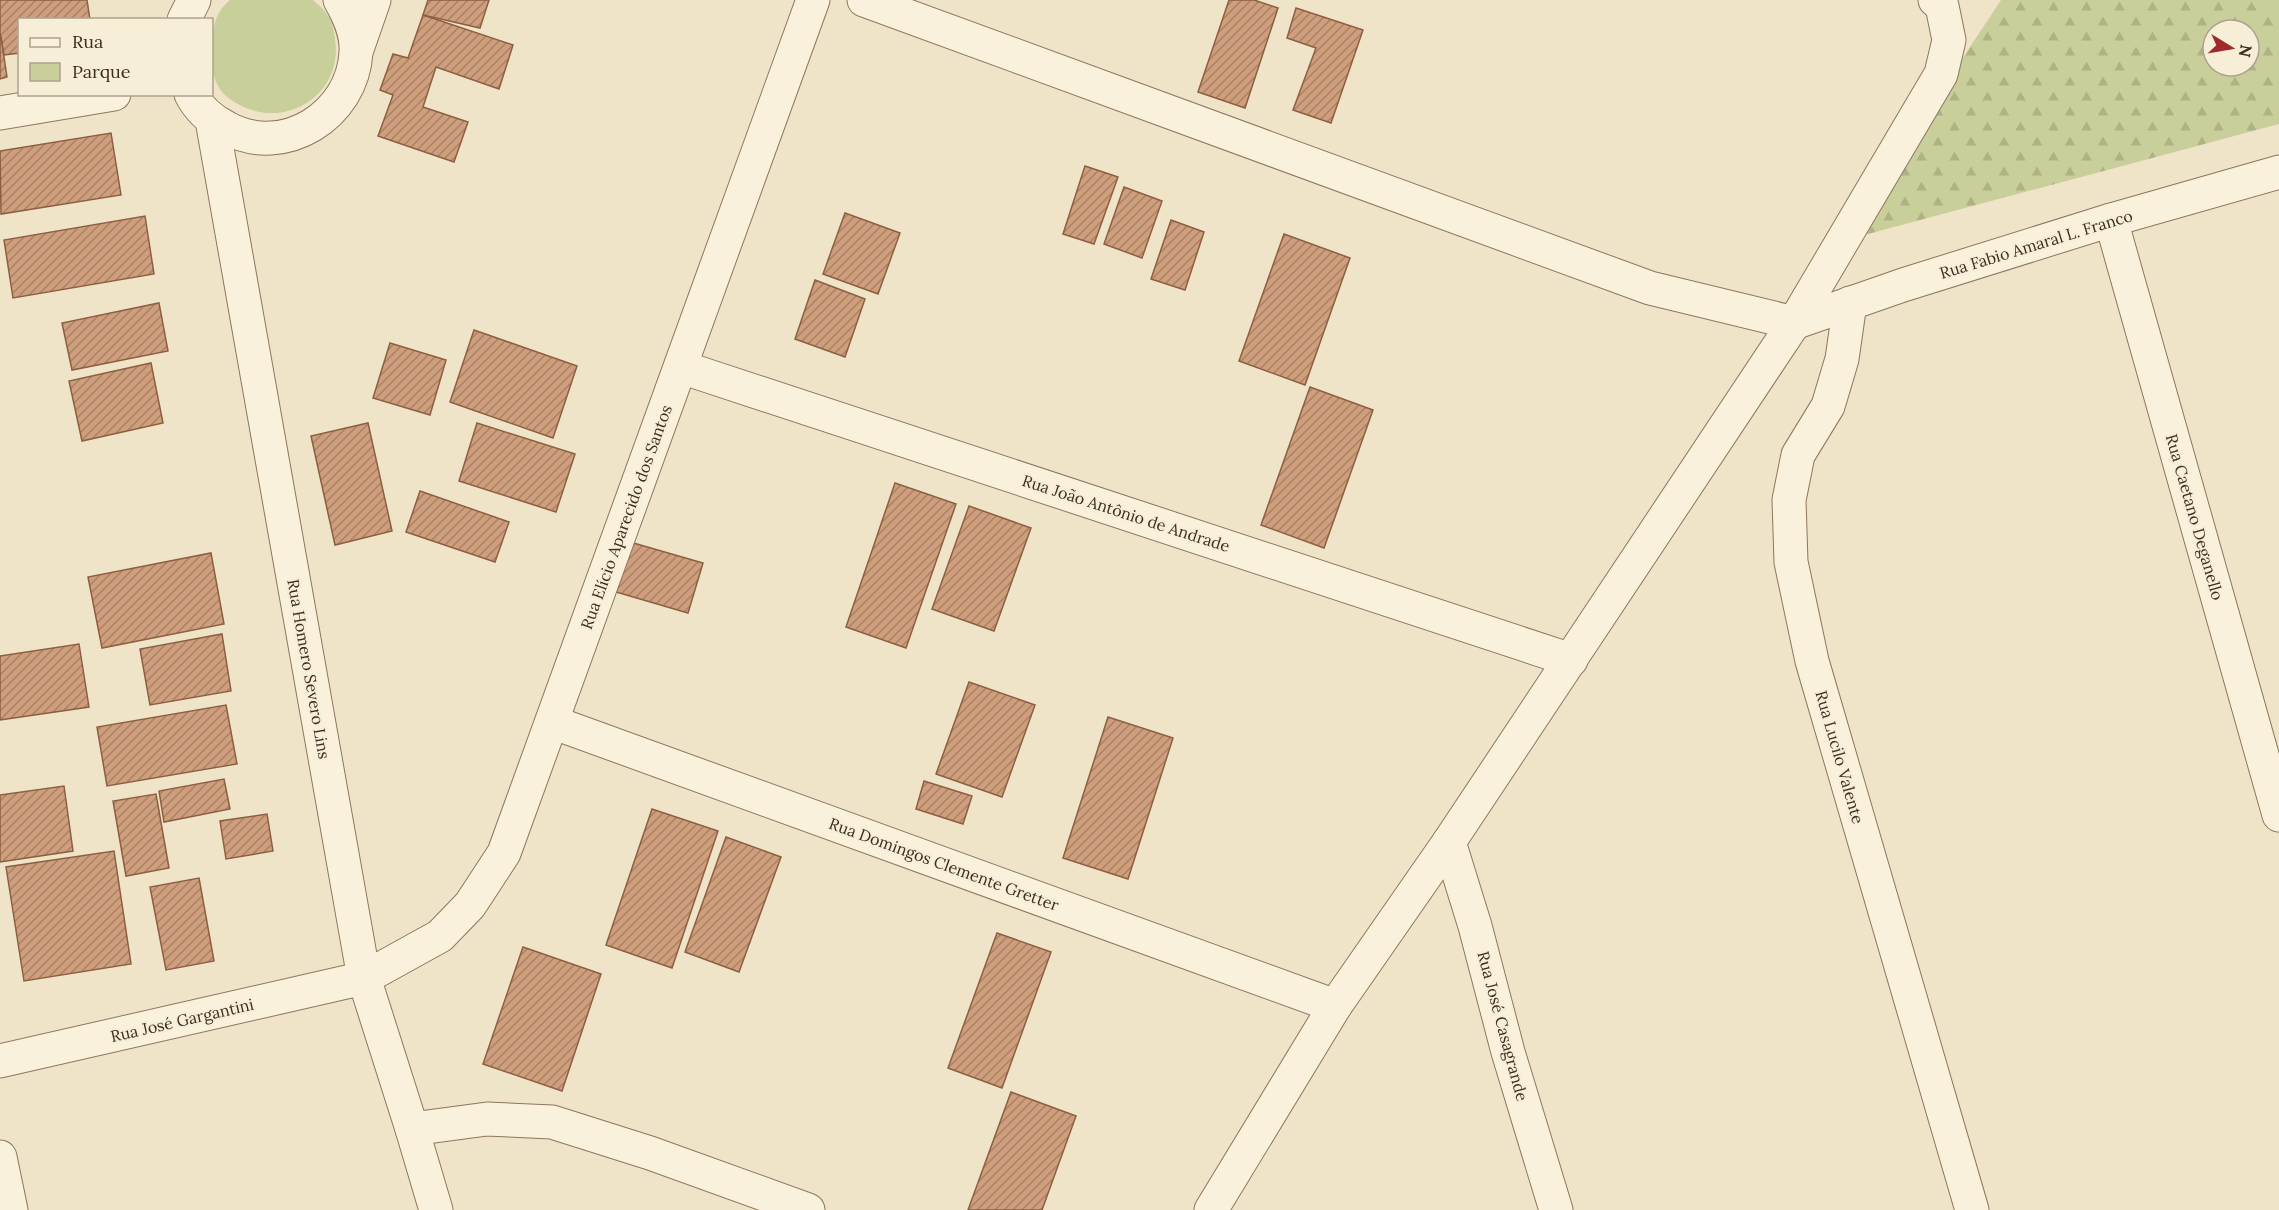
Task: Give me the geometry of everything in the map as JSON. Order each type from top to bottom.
[{"type":"street","points":[[185,18],[194,0]]},
{"type":"street","points":[[340,0],[351,19],[357,51]]},
{"type":"street","points":[[192,96],[195,103],[212,120],[241,136],[274,140],[305,131],[332,111],[350,83],[357,51],[374,0]]},
{"type":"street","name":"Rua Elício Aparecido dos Santos","points":[[364,978],[440,936],[470,905],[504,853],[813,0]]},
{"type":"street","points":[[864,0],[1650,288],[1794,323]]},
{"type":"street","points":[[1211,1210],[1335,1006],[1449,842],[1794,323],[1941,74],[1949,40],[1942,6],[1935,0]]},
{"type":"street","points":[[0,113],[102,96]]},
{"type":"street","name":"Rua Homero Severo Lins","points":[[212,120],[364,978],[436,1210]]},
{"type":"street","name":"Rua Fabio Amaral L. Franco","points":[[1794,323],[2111,220],[2279,172]]},
{"type":"street","name":"Rua Caetano Deganello","points":[[2111,220],[2279,815]]},
{"type":"street","name":"Rua Lucilo Valente","points":[[1850,303],[1842,359],[1828,406],[1798,454],[1789,500],[1791,562],[1812,661],[1972,1210]]},
{"type":"street","name":"Rua João Antônio de Andrade","points":[[681,367],[1571,660]]},
{"type":"street","name":"Rua Domingos Clemente Gretter","points":[[552,722],[1335,1006]]},
{"type":"street","name":"Rua José Casagrande","points":[[1449,842],[1475,926],[1508,1052],[1556,1210]]},
{"type":"street","name":"Rua José Gargantini","points":[[0,1061],[364,978]]},
{"type":"street","points":[[412,1129],[487,1119],[552,1122],[650,1153],[808,1210]]},
{"type":"street","points":[[0,1157],[11,1210]]},
{"type":"green space","points":[[230,0],[313,0],[322,8],[333,28],[335,59],[330,77],[320,92],[307,103],[291,110],[273,113],[254,111],[236,103],[223,93],[214,76],[213,33],[217,17]]},
{"type":"green space","points":[[2001,0],[2279,0],[2279,124],[1842,241]]},
{"type":"building","points":[[0,0],[87,0],[90,18],[18,18],[18,53],[4,55],[0,33]]},
{"type":"building","points":[[428,0],[489,0],[480,28],[423,15]]},
{"type":"building","points":[[1229,0],[1254,0],[1278,8],[1245,108],[1198,92]]},
{"type":"building","points":[[1296,8],[1363,30],[1331,123],[1293,110],[1316,48],[1287,38]]},
{"type":"building","points":[[423,15],[513,45],[499,89],[436,67],[423,107],[468,122],[454,162],[378,136],[393,95],[380,90],[393,54],[408,58]]},
{"type":"building","points":[[0,37],[7,77],[0,79]]},
{"type":"building","points":[[111,133],[121,195],[1,214],[0,151]]},
{"type":"building","points":[[1085,166],[1118,177],[1094,244],[1063,234]]},
{"type":"building","points":[[1124,187],[1162,201],[1142,258],[1104,244]]},
{"type":"building","points":[[845,213],[900,233],[878,294],[823,274]]},
{"type":"building","points":[[145,216],[154,274],[13,298],[4,240]]},
{"type":"building","points":[[1171,220],[1204,232],[1185,290],[1151,279]]},
{"type":"building","points":[[1284,234],[1350,258],[1305,385],[1239,361]]},
{"type":"building","points":[[815,280],[865,299],[845,357],[795,339]]},
{"type":"building","points":[[159,303],[168,351],[72,370],[62,323]]},
{"type":"building","points":[[474,330],[577,366],[553,438],[450,402]]},
{"type":"building","points":[[390,343],[446,360],[430,415],[373,398]]},
{"type":"building","points":[[151,363],[163,423],[82,441],[69,381]]},
{"type":"building","points":[[1310,387],[1373,410],[1324,548],[1261,525]]},
{"type":"building","points":[[368,423],[392,531],[335,545],[311,436]]},
{"type":"building","points":[[477,423],[575,454],[556,512],[459,481]]},
{"type":"building","points":[[895,483],[956,504],[906,648],[846,627]]},
{"type":"building","points":[[420,491],[509,522],[495,562],[406,532]]},
{"type":"building","points":[[969,506],[1031,528],[994,631],[932,609]]},
{"type":"building","points":[[630,542],[703,563],[688,613],[616,592]]},
{"type":"building","points":[[211,553],[224,624],[102,648],[88,577]]},
{"type":"building","points":[[222,634],[231,691],[150,705],[140,649]]},
{"type":"building","points":[[79,644],[89,707],[0,720],[0,656]]},
{"type":"building","points":[[969,682],[1035,705],[1002,797],[936,774]]},
{"type":"building","points":[[226,705],[237,764],[107,786],[97,727]]},
{"type":"building","points":[[1108,717],[1173,738],[1128,879],[1063,858]]},
{"type":"building","points":[[224,779],[230,809],[164,822],[159,791]]},
{"type":"building","points":[[924,781],[972,796],[963,824],[916,809]]},
{"type":"building","points":[[64,786],[73,851],[0,862],[0,795]]},
{"type":"building","points":[[156,794],[169,868],[126,876],[113,801]]},
{"type":"building","points":[[652,809],[718,831],[672,968],[606,945]]},
{"type":"building","points":[[267,814],[273,851],[226,859],[220,821]]},
{"type":"building","points":[[726,837],[781,857],[739,972],[685,952]]},
{"type":"building","points":[[114,851],[131,964],[24,981],[6,867]]},
{"type":"building","points":[[199,878],[214,961],[166,970],[150,887]]},
{"type":"building","points":[[997,933],[1051,952],[1002,1088],[948,1068]]},
{"type":"building","points":[[523,947],[601,974],[562,1091],[483,1064]]},
{"type":"building","points":[[1011,1092],[1076,1116],[1042,1210],[968,1210]]}]
